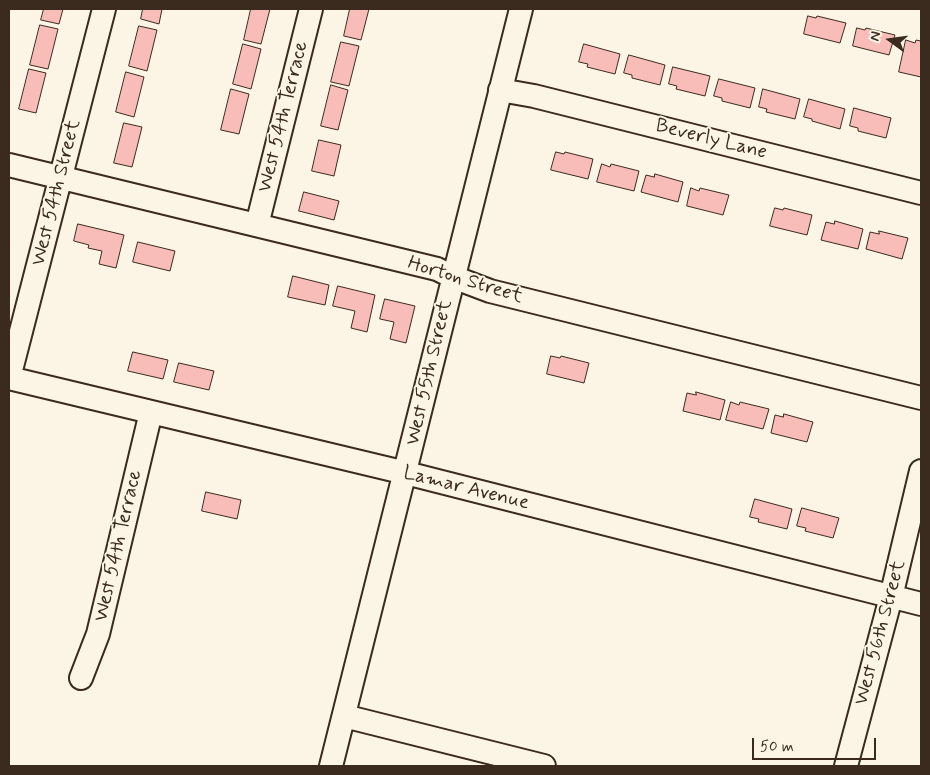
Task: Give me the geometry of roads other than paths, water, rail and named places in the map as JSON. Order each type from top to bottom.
[{"type":"street","name":"West 54th Street","points":[[9,378],[104,9]]},
{"type":"street","name":"West 54th Terrace","points":[[258,225],[311,9]]},
{"type":"street","name":"West 55th Street","points":[[331,766],[406,474],[453,277],[521,9]]},
{"type":"street","name":"Beverly Lane","points":[[500,90],[544,99],[921,193]]},
{"type":"street","name":"Horton Street","points":[[9,166],[436,269],[490,291],[921,398]]},
{"type":"street","name":"Lamar Avenue","points":[[9,378],[406,474],[921,604]]},
{"type":"street","name":"West 54th Terrace","points":[[81,678],[98,634],[151,412]]},
{"type":"street","name":"West 56th Street","points":[[846,766],[891,596],[921,471]]},
{"type":"street","points":[[344,716],[544,766]]}]
